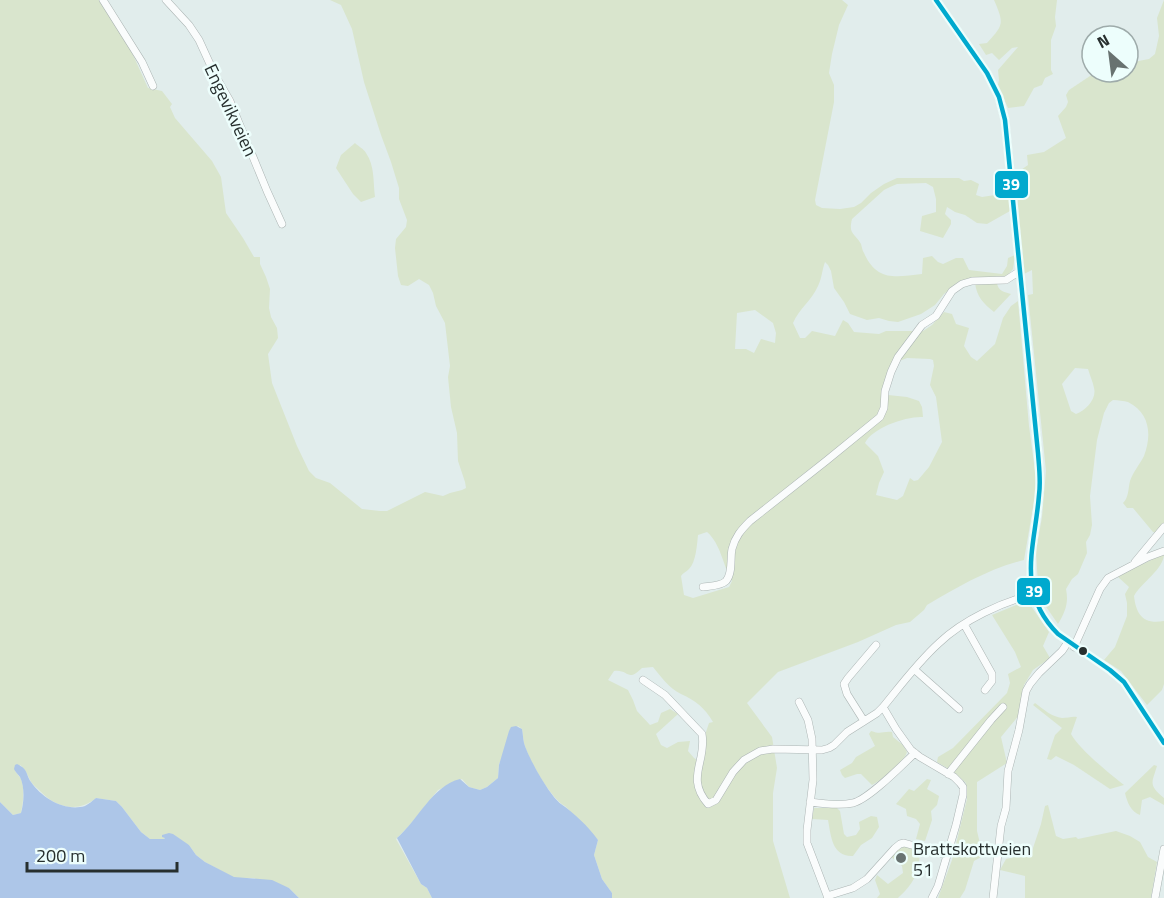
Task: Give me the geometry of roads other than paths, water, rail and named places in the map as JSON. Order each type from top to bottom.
[{"type":"street","points":[[103,0],[142,62],[153,86]]},
{"type":"street","points":[[936,0],[987,73],[1002,104],[1005,120],[1038,453],[1040,487],[1030,554],[1030,575],[1034,594],[1039,609],[1051,627],[1124,682],[1164,742]]},
{"type":"street","name":"Engevikveien","points":[[169,1],[199,40],[230,101],[282,224]]},
{"type":"street","points":[[703,587],[726,582],[730,573],[734,542],[750,521],[880,417],[884,411],[885,391],[898,357],[922,325],[936,316],[952,291],[962,284],[978,280],[1006,280],[1020,272]]},
{"type":"street","points":[[993,898],[1001,826],[1007,801],[1008,771],[1022,717],[1026,691],[1039,673],[1071,644],[1104,582],[1113,574],[1135,564],[1135,561],[1144,555],[1164,527]]},
{"type":"street","points":[[1144,555],[1164,551]]},
{"type":"street","points":[[643,680],[665,695],[702,734],[696,778],[702,797],[708,804],[716,800],[733,772],[744,760],[760,751],[822,750],[832,747],[848,732],[884,707],[939,643],[964,624],[1012,600],[1034,594]]},
{"type":"street","points":[[964,624],[992,674],[992,681],[985,690]]},
{"type":"street","points":[[864,721],[847,694],[844,684],[876,645]]},
{"type":"street","points":[[915,670],[959,709]]},
{"type":"street","points":[[799,702],[810,725],[813,750],[813,780],[807,843],[827,897],[853,888],[867,879],[900,844],[947,855]]},
{"type":"street","points":[[884,707],[896,729],[915,753],[948,774],[963,788],[947,855],[932,898]]},
{"type":"street","points":[[948,774],[1003,707]]},
{"type":"street","points":[[810,802],[847,804],[857,802],[915,753]]},
{"type":"street","points":[[1155,898],[1164,849]]},
{"type":"water","points":[[516,726],[522,729],[524,743],[530,757],[551,793],[598,840],[594,855],[602,879],[612,893],[612,898],[432,898],[427,888],[421,884],[397,838],[433,796],[450,783],[460,779],[469,787],[480,790],[498,778],[499,765],[509,731],[511,727]]},
{"type":"water","points":[[17,764],[25,770],[29,779],[41,793],[55,802],[77,807],[85,806],[96,798],[116,801],[141,832],[150,839],[164,839],[162,835],[173,834],[189,845],[205,862],[234,877],[272,880],[289,888],[299,898],[0,898],[0,802],[13,815],[21,813],[23,790],[22,781],[14,769]]},
{"type":"place","name":"Brattskottveien 51","points":[[901,858]]}]
